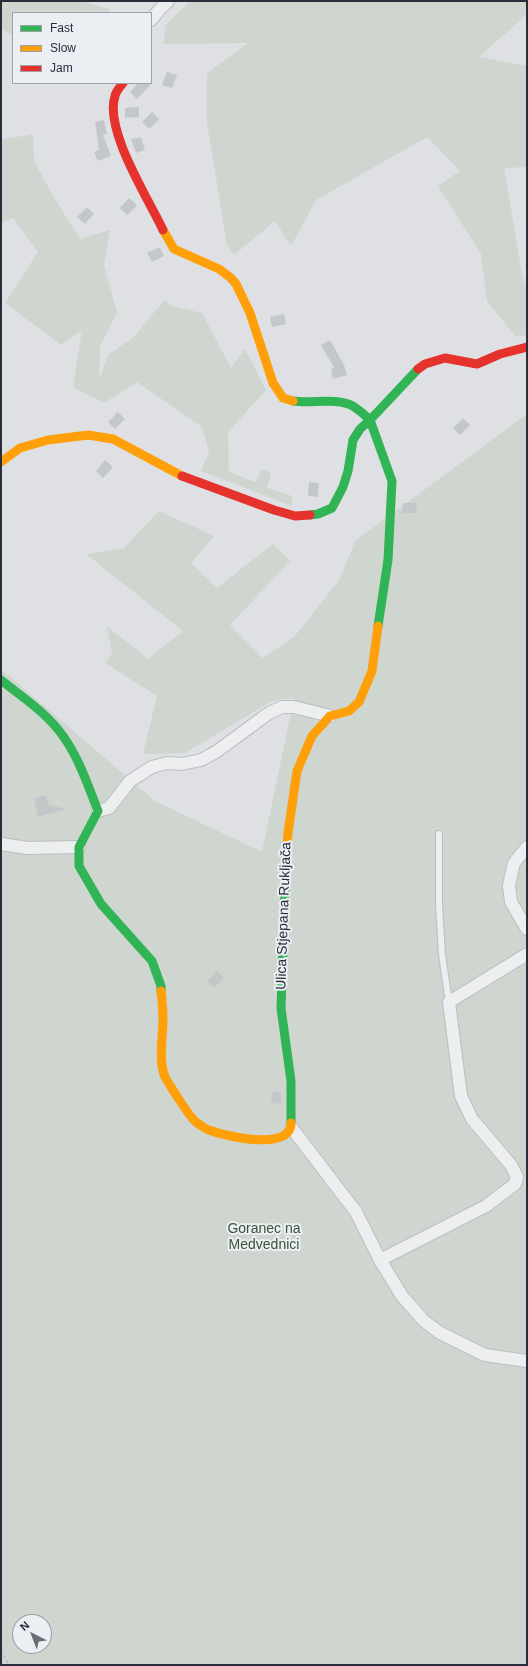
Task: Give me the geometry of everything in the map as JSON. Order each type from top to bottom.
[{"type":"street","points":[[152,19],[168,1]]},
{"type":"street","points":[[122,84],[115,96],[115,122],[123,149],[139,185],[174,249],[219,268],[227,273],[235,282],[252,316],[268,371],[279,394],[284,400],[292,402],[314,401],[348,404],[357,408],[370,420],[392,481],[388,560],[372,671],[359,702],[349,711],[330,716],[294,707],[282,708],[269,713],[216,752],[201,760],[182,764],[167,763],[152,767],[130,781],[109,808],[98,811],[79,847],[79,866],[102,904],[152,961],[161,986],[163,1018],[162,1060],[165,1076],[194,1121],[208,1130],[247,1140],[276,1139],[285,1136],[291,1127],[356,1212],[380,1260],[402,1296],[424,1321],[440,1333],[485,1355],[527,1361]]},
{"type":"street","points":[[1,462],[20,448],[48,440],[88,435],[113,439],[181,476],[274,510],[295,516],[318,514],[332,508],[343,487],[348,471],[353,440],[360,430],[414,372],[425,364],[445,358],[477,364],[500,354],[527,347]]},
{"type":"street","points":[[1,680],[32,704],[56,727],[75,755],[98,811]]},
{"type":"street","name":"Ulica Stjepana Rukljača","points":[[291,1127],[290,1081],[281,1008],[288,833],[296,770],[312,736],[330,716]]},
{"type":"street","points":[[1,844],[28,848],[79,847]]},
{"type":"street","points":[[527,847],[514,863],[509,884],[512,902],[527,929]]},
{"type":"street","points":[[380,1260],[486,1206],[515,1184],[517,1177],[511,1165],[472,1119],[461,1096],[449,1002],[527,954]]},
{"type":"lane","points":[[440,834],[439,905],[442,955],[449,1002]]},
{"type":"path","points":[[1,1650],[9,1665]]},
{"type":"green space","points":[[1,1],[82,1],[109,9],[109,12],[12,12],[12,34],[1,28]]},
{"type":"green space","points":[[190,1],[527,1],[525,16],[479,57],[527,66],[527,167],[504,168],[521,269],[527,291],[527,335],[516,337],[487,301],[481,254],[438,186],[460,171],[427,137],[316,200],[291,246],[275,221],[234,255],[227,245],[207,122],[207,73],[248,43],[164,44],[165,26]]},
{"type":"green space","points":[[33,134],[34,161],[52,194],[80,239],[110,230],[104,265],[117,313],[100,346],[99,380],[108,355],[134,337],[164,300],[172,306],[202,313],[231,368],[245,349],[266,390],[228,432],[229,472],[255,482],[262,469],[271,473],[267,488],[292,496],[292,506],[201,471],[209,451],[202,427],[137,382],[104,403],[73,387],[82,330],[61,345],[5,303],[38,252],[13,218],[1,223],[1,140]]},
{"type":"green space","name":"Goranec na Medvednici","points":[[527,414],[527,1665],[1,1665],[1,669],[155,801],[262,852],[294,698],[272,701],[185,753],[143,754],[157,696],[105,663],[112,654],[107,626],[148,659],[183,631],[86,554],[124,548],[159,511],[214,536],[191,563],[217,588],[273,544],[290,561],[230,625],[263,658],[295,636],[340,579],[355,541]]},
{"type":"building","points":[[167,72],[177,75],[172,88],[162,85]]},
{"type":"building","points":[[137,84],[151,84],[137,99],[130,92]]},
{"type":"building","points":[[139,107],[139,117],[125,118],[125,108]]},
{"type":"building","points":[[152,112],[159,119],[149,129],[142,122]]},
{"type":"building","points":[[104,120],[107,134],[103,135],[111,156],[98,161],[94,152],[99,150],[95,122]]},
{"type":"building","points":[[141,137],[145,150],[136,153],[131,139]]},
{"type":"building","points":[[129,198],[137,205],[127,215],[120,208]]},
{"type":"building","points":[[87,207],[94,214],[85,224],[77,217]]},
{"type":"building","points":[[160,247],[164,256],[152,262],[147,253]]},
{"type":"building","points":[[284,314],[286,324],[272,327],[270,317]]},
{"type":"building","points":[[330,340],[344,365],[347,375],[333,379],[331,369],[334,368],[321,345]]},
{"type":"building","points":[[118,412],[125,419],[115,429],[108,422]]},
{"type":"building","points":[[463,418],[470,425],[460,435],[453,428]]},
{"type":"building","points":[[105,460],[113,467],[103,478],[96,471]]},
{"type":"building","points":[[309,482],[319,483],[318,497],[308,496]]},
{"type":"building","points":[[403,503],[417,503],[416,513],[402,513]]},
{"type":"building","points":[[46,795],[48,805],[67,809],[38,817],[34,798]]},
{"type":"building","points":[[217,971],[224,978],[214,988],[207,981]]},
{"type":"building","points":[[273,1091],[281,1092],[281,1104],[271,1103]]},
{"type":"traffic: fast","points":[[378,626],[388,560],[392,481],[370,420],[418,369]]},
{"type":"traffic: fast","points":[[293,401],[332,401],[346,403],[353,406],[370,420],[360,429],[353,440],[348,471],[343,487],[332,508],[318,514],[310,515]]},
{"type":"traffic: fast","points":[[1,680],[50,720],[74,753],[98,811],[79,847],[79,866],[101,904],[152,961],[161,986],[161,991]]},
{"type":"traffic: fast","points":[[286,860],[281,1008],[291,1081],[291,1123]]},
{"type":"traffic: slow","points":[[163,230],[174,249],[219,269],[236,284],[250,313],[273,383],[283,398],[293,401]]},
{"type":"traffic: slow","points":[[1,462],[20,448],[48,440],[88,435],[113,439],[182,476]]},
{"type":"traffic: slow","points":[[286,860],[288,833],[297,771],[312,736],[330,716],[349,711],[359,702],[372,671],[378,626]]},
{"type":"traffic: slow","points":[[161,991],[163,1015],[161,1056],[163,1070],[165,1077],[193,1119],[202,1127],[217,1133],[256,1140],[269,1140],[280,1137],[288,1132],[291,1123]]},
{"type":"traffic: jam","points":[[122,84],[115,96],[113,110],[121,145],[138,183],[163,230]]},
{"type":"traffic: jam","points":[[418,369],[425,364],[445,358],[477,364],[500,354],[527,347]]},
{"type":"traffic: jam","points":[[182,476],[274,510],[295,516],[310,515]]}]
